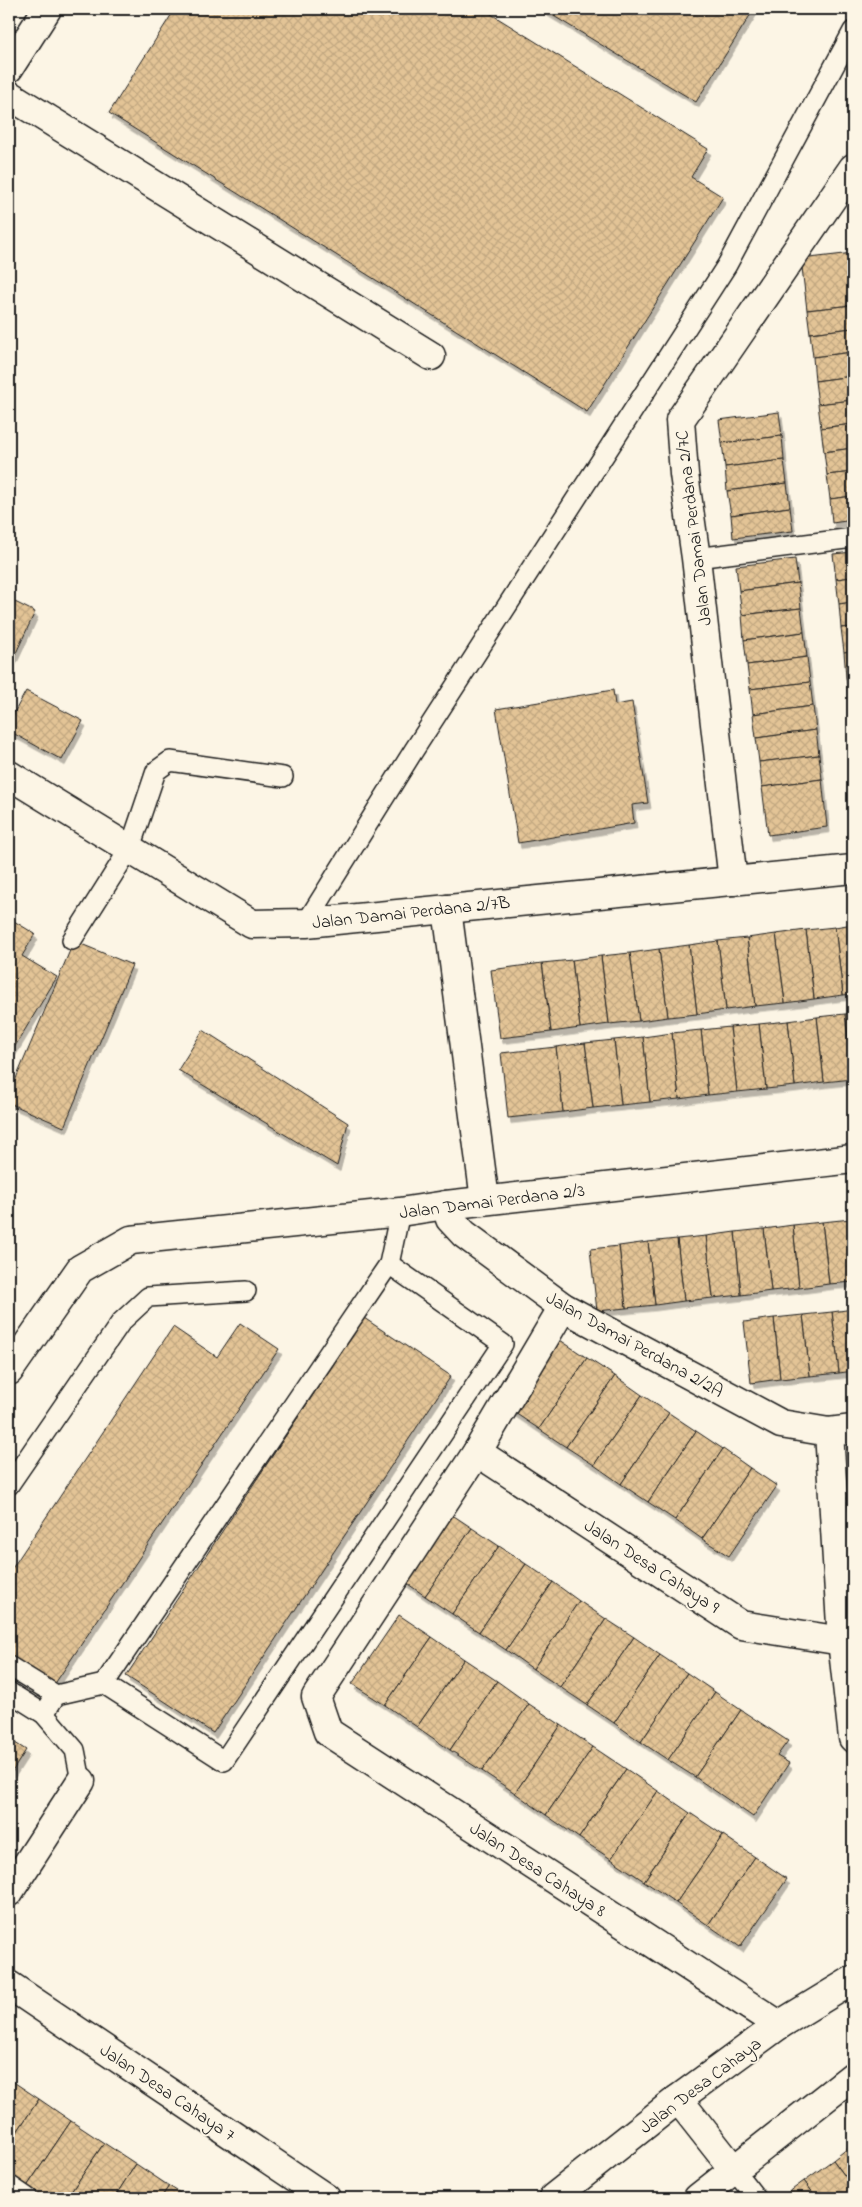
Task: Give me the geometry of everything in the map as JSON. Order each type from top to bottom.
[{"type":"street","points":[[9,68],[47,9]]},
{"type":"street","points":[[9,94],[432,356]]},
{"type":"street","name":"Jalan Damai Perdana 2/7C","points":[[734,881],[696,558],[684,474],[680,420],[853,168]]},
{"type":"street","name":"Jalan Damai Perdana 2/7B","points":[[9,775],[252,924],[306,923],[853,869]]},
{"type":"street","points":[[447,909],[485,1200]]},
{"type":"street","name":"Jalan Damai Perdana 2/3","points":[[9,1370],[80,1269],[131,1240],[400,1212],[485,1200],[853,1159]]},
{"type":"street","name":"Jalan Damai Perdana 2/2A","points":[[446,1205],[450,1219],[464,1234],[563,1307],[780,1424],[841,1430]]},
{"type":"street","points":[[477,1452],[563,1307]]},
{"type":"street","points":[[841,1430],[842,1641],[853,1738]]},
{"type":"street","name":"Jalan Desa Cahaya 9","points":[[477,1452],[741,1624],[842,1641]]},
{"type":"street","name":"Jalan Desa Cahaya 8","points":[[477,1452],[316,1697],[328,1732],[779,2025]]},
{"type":"street","points":[[9,1892],[80,1781]]},
{"type":"street","name":"Jalan Desa Cahaya","points":[[553,2198],[678,2099],[779,2025],[853,1980]]},
{"type":"street","name":"Jalan Desa Cahaya 7","points":[[9,1985],[326,2198]]},
{"type":"street","points":[[698,2198],[853,2076]]},
{"type":"street","points":[[678,2099],[734,2170]]},
{"type":"lane","points":[[306,923],[414,750],[728,266],[853,31]]},
{"type":"lane","points":[[696,558],[853,538]]},
{"type":"lane","points":[[72,940],[130,848],[156,771],[170,761],[283,777]]},
{"type":"lane","points":[[9,1666],[56,1695],[104,1684],[389,1264],[400,1212]]},
{"type":"lane","points":[[104,1684],[224,1761],[503,1344],[389,1264]]},
{"type":"lane","points":[[9,1485],[121,1322],[148,1297],[246,1291]]},
{"type":"lane","points":[[9,1692],[44,1714],[75,1750],[80,1781]]},
{"type":"lane","points":[[44,1714],[56,1695]]},
{"type":"lane","points":[[734,2170],[756,2198]]},
{"type":"building","points":[[175,9],[483,9],[708,149],[691,177],[723,197],[587,412],[109,113]]},
{"type":"building","points":[[542,9],[754,9],[696,102]]},
{"type":"building","points":[[853,253],[853,305],[807,310],[801,259]]},
{"type":"building","points":[[853,305],[853,328],[810,333],[807,310]]},
{"type":"building","points":[[853,328],[853,352],[813,357],[810,333]]},
{"type":"building","points":[[853,352],[853,376],[815,381],[813,357]]},
{"type":"building","points":[[853,376],[853,400],[818,404],[815,381]]},
{"type":"building","points":[[853,400],[853,424],[821,428],[818,404]]},
{"type":"building","points":[[779,412],[782,436],[722,443],[719,420]]},
{"type":"building","points":[[853,424],[853,448],[824,452],[821,428]]},
{"type":"building","points":[[782,436],[784,460],[725,467],[722,443]]},
{"type":"building","points":[[853,448],[853,472],[827,475],[824,452]]},
{"type":"building","points":[[784,460],[787,483],[727,491],[725,467]]},
{"type":"building","points":[[853,472],[853,496],[830,499],[827,475]]},
{"type":"building","points":[[787,483],[790,507],[731,515],[727,491]]},
{"type":"building","points":[[853,496],[853,520],[832,523],[830,499]]},
{"type":"building","points":[[790,507],[793,531],[733,538],[731,515]]},
{"type":"building","points":[[853,552],[853,577],[836,579],[833,554]]},
{"type":"building","points":[[795,559],[798,583],[739,591],[736,566]]},
{"type":"building","points":[[853,577],[853,602],[839,604],[836,579]]},
{"type":"building","points":[[798,583],[801,608],[742,615],[739,591]]},
{"type":"building","points":[[9,599],[35,612],[9,668]]},
{"type":"building","points":[[853,602],[853,627],[841,628],[839,604]]},
{"type":"building","points":[[801,608],[804,632],[744,640],[742,615]]},
{"type":"building","points":[[853,627],[853,651],[844,652],[841,628]]},
{"type":"building","points":[[804,632],[807,657],[747,665],[744,640]]},
{"type":"building","points":[[853,651],[853,676],[846,677],[844,652]]},
{"type":"building","points":[[807,657],[810,682],[750,689],[747,665]]},
{"type":"building","points":[[853,676],[853,701],[849,702],[846,677]]},
{"type":"building","points":[[810,682],[813,706],[753,714],[750,689]]},
{"type":"building","points":[[613,690],[615,705],[632,702],[648,803],[632,805],[634,823],[518,843],[496,709]]},
{"type":"building","points":[[26,691],[83,721],[62,760],[9,731],[9,722]]},
{"type":"building","points":[[853,701],[853,726],[852,726],[849,702]]},
{"type":"building","points":[[813,706],[816,730],[756,738],[753,714]]},
{"type":"building","points":[[816,730],[819,755],[759,762],[756,738]]},
{"type":"building","points":[[819,755],[822,779],[762,787],[759,762]]},
{"type":"building","points":[[822,779],[827,827],[768,835],[762,787]]},
{"type":"building","points":[[9,918],[35,934],[22,956],[57,977],[9,1056]]},
{"type":"building","points":[[853,924],[853,994],[843,995],[835,927]]},
{"type":"building","points":[[835,927],[843,995],[814,999],[806,930]]},
{"type":"building","points":[[806,930],[814,999],[785,1003],[776,934]]},
{"type":"building","points":[[776,934],[785,1003],[755,1006],[747,938]]},
{"type":"building","points":[[747,938],[755,1006],[726,1010],[718,941]]},
{"type":"building","points":[[74,941],[132,965],[64,1127],[9,1103],[9,1095]]},
{"type":"building","points":[[718,941],[726,1010],[697,1014],[689,945]]},
{"type":"building","points":[[689,945],[697,1014],[668,1017],[659,949]]},
{"type":"building","points":[[659,949],[668,1017],[639,1021],[630,953]]},
{"type":"building","points":[[630,953],[639,1021],[609,1024],[601,956]]},
{"type":"building","points":[[601,956],[609,1024],[580,1028],[572,960]]},
{"type":"building","points":[[572,960],[580,1028],[551,1032],[542,963]]},
{"type":"building","points":[[542,963],[551,1032],[500,1038],[491,970]]},
{"type":"building","points":[[853,1013],[853,1079],[845,1014]]},
{"type":"building","points":[[845,1014],[853,1079],[824,1082],[817,1017]]},
{"type":"building","points":[[817,1017],[824,1082],[795,1086],[788,1021]]},
{"type":"building","points":[[788,1021],[795,1086],[766,1089],[759,1024]]},
{"type":"building","points":[[759,1024],[766,1089],[737,1092],[730,1027]]},
{"type":"building","points":[[730,1027],[737,1092],[708,1095],[701,1030]]},
{"type":"building","points":[[203,1030],[348,1123],[337,1166],[178,1070]]},
{"type":"building","points":[[701,1030],[708,1095],[679,1099],[672,1033]]},
{"type":"building","points":[[672,1033],[679,1099],[650,1102],[643,1037]]},
{"type":"building","points":[[643,1037],[650,1102],[621,1105],[614,1040]]},
{"type":"building","points":[[614,1040],[621,1105],[593,1108],[585,1043]]},
{"type":"building","points":[[585,1043],[593,1108],[563,1112],[556,1047]]},
{"type":"building","points":[[556,1047],[563,1112],[508,1118],[501,1053]]},
{"type":"building","points":[[851,1219],[853,1282],[829,1284],[822,1222]]},
{"type":"building","points":[[822,1222],[829,1284],[799,1288],[793,1225]]},
{"type":"building","points":[[793,1225],[799,1288],[771,1291],[764,1229]]},
{"type":"building","points":[[764,1229],[771,1291],[741,1295],[735,1232]]},
{"type":"building","points":[[735,1232],[741,1295],[713,1298],[706,1236]]},
{"type":"building","points":[[706,1236],[713,1298],[684,1301],[677,1239]]},
{"type":"building","points":[[677,1239],[684,1301],[655,1305],[648,1242]]},
{"type":"building","points":[[648,1242],[655,1305],[626,1308],[619,1246]]},
{"type":"building","points":[[619,1246],[626,1308],[597,1311],[590,1249]]},
{"type":"building","points":[[853,1309],[853,1371],[839,1373],[832,1312]]},
{"type":"building","points":[[832,1312],[839,1373],[810,1376],[803,1315]]},
{"type":"building","points":[[803,1315],[810,1376],[780,1379],[774,1318]]},
{"type":"building","points":[[364,1318],[451,1376],[213,1733],[126,1676]]},
{"type":"building","points":[[774,1318],[780,1379],[751,1383],[744,1322]]},
{"type":"building","points":[[240,1323],[279,1349],[52,1688],[9,1659],[9,1573],[173,1327],[217,1357]]},
{"type":"building","points":[[560,1340],[587,1358],[539,1429],[512,1411]]},
{"type":"building","points":[[587,1358],[615,1376],[566,1447],[539,1429]]},
{"type":"building","points":[[615,1376],[642,1395],[594,1465],[566,1447]]},
{"type":"building","points":[[642,1395],[669,1413],[621,1484],[594,1465]]},
{"type":"building","points":[[669,1413],[696,1431],[648,1502],[621,1484]]},
{"type":"building","points":[[696,1431],[723,1449],[675,1520],[648,1502]]},
{"type":"building","points":[[723,1449],[750,1468],[702,1539],[675,1520]]},
{"type":"building","points":[[750,1468],[777,1486],[729,1556],[702,1539]]},
{"type":"building","points":[[445,1510],[472,1528],[425,1596],[398,1577]]},
{"type":"building","points":[[472,1528],[499,1546],[452,1614],[425,1596]]},
{"type":"building","points":[[499,1546],[526,1564],[479,1632],[452,1614]]},
{"type":"building","points":[[526,1564],[553,1582],[506,1650],[479,1632]]},
{"type":"building","points":[[553,1582],[579,1601],[533,1669],[506,1650]]},
{"type":"building","points":[[579,1601],[606,1619],[560,1687],[533,1669]]},
{"type":"building","points":[[399,1615],[432,1637],[385,1705],[352,1684]]},
{"type":"building","points":[[606,1619],[634,1637],[587,1705],[560,1687]]},
{"type":"building","points":[[432,1637],[464,1659],[417,1727],[385,1705]]},
{"type":"building","points":[[634,1637],[660,1655],[614,1723],[587,1705]]},
{"type":"building","points":[[660,1655],[687,1673],[641,1742],[614,1723]]},
{"type":"building","points":[[464,1659],[497,1681],[450,1750],[417,1727]]},
{"type":"building","points":[[687,1673],[715,1692],[668,1760],[641,1742]]},
{"type":"building","points":[[497,1681],[529,1704],[482,1771],[450,1750]]},
{"type":"building","points":[[715,1692],[741,1710],[695,1777],[668,1760]]},
{"type":"building","points":[[529,1704],[561,1725],[515,1793],[482,1771]]},
{"type":"building","points":[[741,1710],[788,1741],[777,1756],[789,1763],[753,1817],[695,1777]]},
{"type":"building","points":[[561,1725],[593,1747],[546,1815],[515,1793]]},
{"type":"building","points":[[9,1739],[26,1750],[10,1775],[9,1774]]},
{"type":"building","points":[[593,1747],[626,1769],[579,1838],[546,1815]]},
{"type":"building","points":[[626,1769],[658,1791],[611,1859],[579,1838]]},
{"type":"building","points":[[658,1791],[690,1813],[644,1881],[611,1859]]},
{"type":"building","points":[[690,1813],[723,1835],[676,1903],[644,1881]]},
{"type":"building","points":[[723,1835],[755,1857],[708,1925],[676,1903]]},
{"type":"building","points":[[755,1857],[787,1879],[740,1947],[708,1925]]},
{"type":"building","points":[[9,2079],[39,2099],[9,2144]]},
{"type":"building","points":[[39,2099],[71,2121],[26,2188],[9,2176],[9,2144]]},
{"type":"building","points":[[71,2121],[104,2143],[67,2198],[42,2198],[26,2188]]},
{"type":"building","points":[[104,2143],[136,2164],[114,2198],[67,2198]]},
{"type":"building","points":[[853,2144],[853,2187],[833,2160]]},
{"type":"building","points":[[833,2160],[853,2187],[853,2198],[817,2198],[804,2181]]},
{"type":"building","points":[[136,2164],[169,2186],[161,2198],[114,2198]]},
{"type":"building","points":[[804,2181],[817,2198],[781,2198]]},
{"type":"building","points":[[169,2186],[188,2198],[161,2198]]}]
